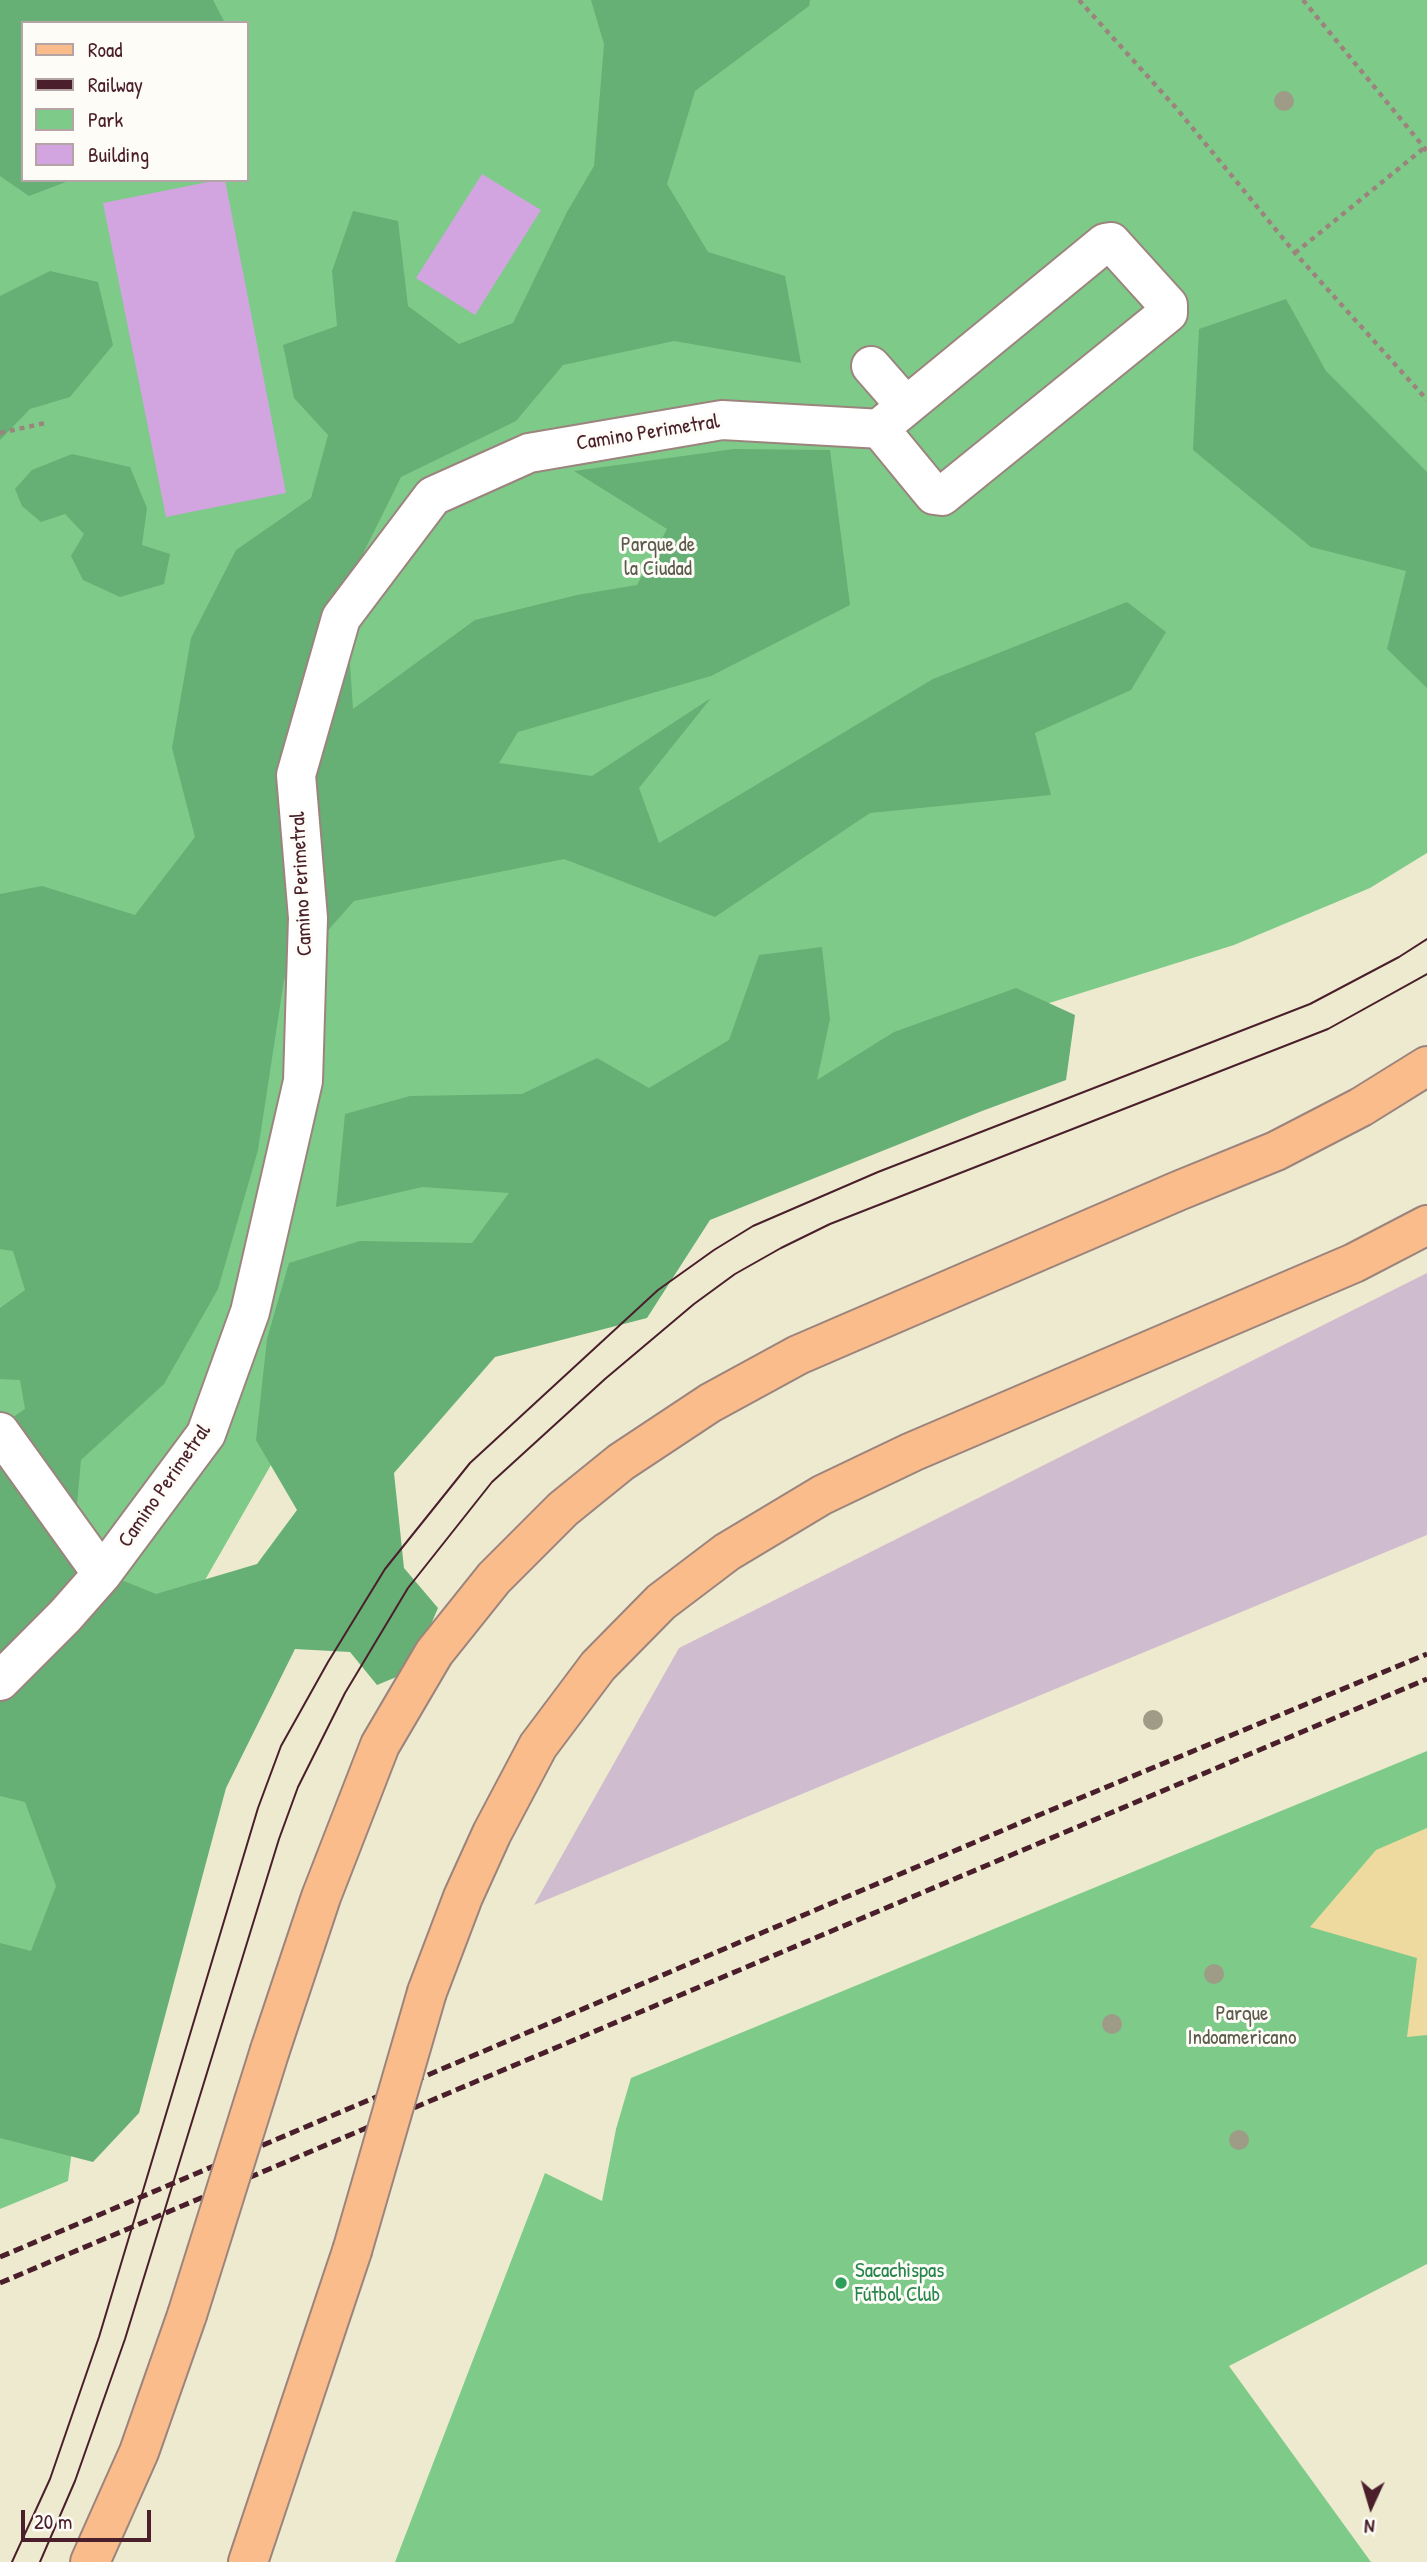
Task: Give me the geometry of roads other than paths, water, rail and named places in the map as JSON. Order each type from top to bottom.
[{"type":"main road","points":[[90,2562],[139,2452],[187,2315],[321,1897],[380,1745],[434,1653],[494,1578],[563,1509],[621,1462],[710,1403],[799,1355],[1276,1151],[1361,1107],[1427,1066]]},
{"type":"main road","points":[[248,2562],[352,2250],[427,1992],[463,1898],[487,1844],[538,1746],[598,1666],[661,1602],[716,1560],[822,1496],[912,1452],[1354,1263],[1427,1225]]},
{"type":"street","points":[[871,366],[894,418],[934,495],[942,496],[1168,313],[1168,305],[1115,244],[1105,243],[894,418]]},
{"type":"street","name":"Camino Perimetral","points":[[0,1681],[65,1616],[102,1574],[206,1434],[250,1312],[303,1081],[308,918],[296,775],[341,618],[433,496],[530,453],[722,420],[894,418]]},
{"type":"street","points":[[0,1432],[102,1574]]},
{"type":"tram line","points":[[12,2562],[50,2479],[99,2337],[258,1808],[281,1746],[385,1569],[470,1463],[658,1290],[753,1226],[878,1172],[1310,1004],[1399,957],[1427,939]]},
{"type":"tram line","points":[[40,2562],[75,2481],[125,2339],[279,1839],[298,1787],[345,1693],[408,1588],[492,1482],[605,1379],[694,1304],[735,1274],[781,1248],[830,1224],[1328,1029],[1427,974]]},
{"type":"railway","points":[[0,2257],[1027,1820],[1427,1654]]},
{"type":"railway","points":[[0,2283],[1427,1679]]},
{"type":"place","name":"Sacachispas Fútbol Club","points":[[841,2283]]},
{"type":"park label","name":"Parque de la Ciudad","points":[[658,557]]},
{"type":"park label","name":"Parque Indoamericano","points":[[1242,2026]]}]
